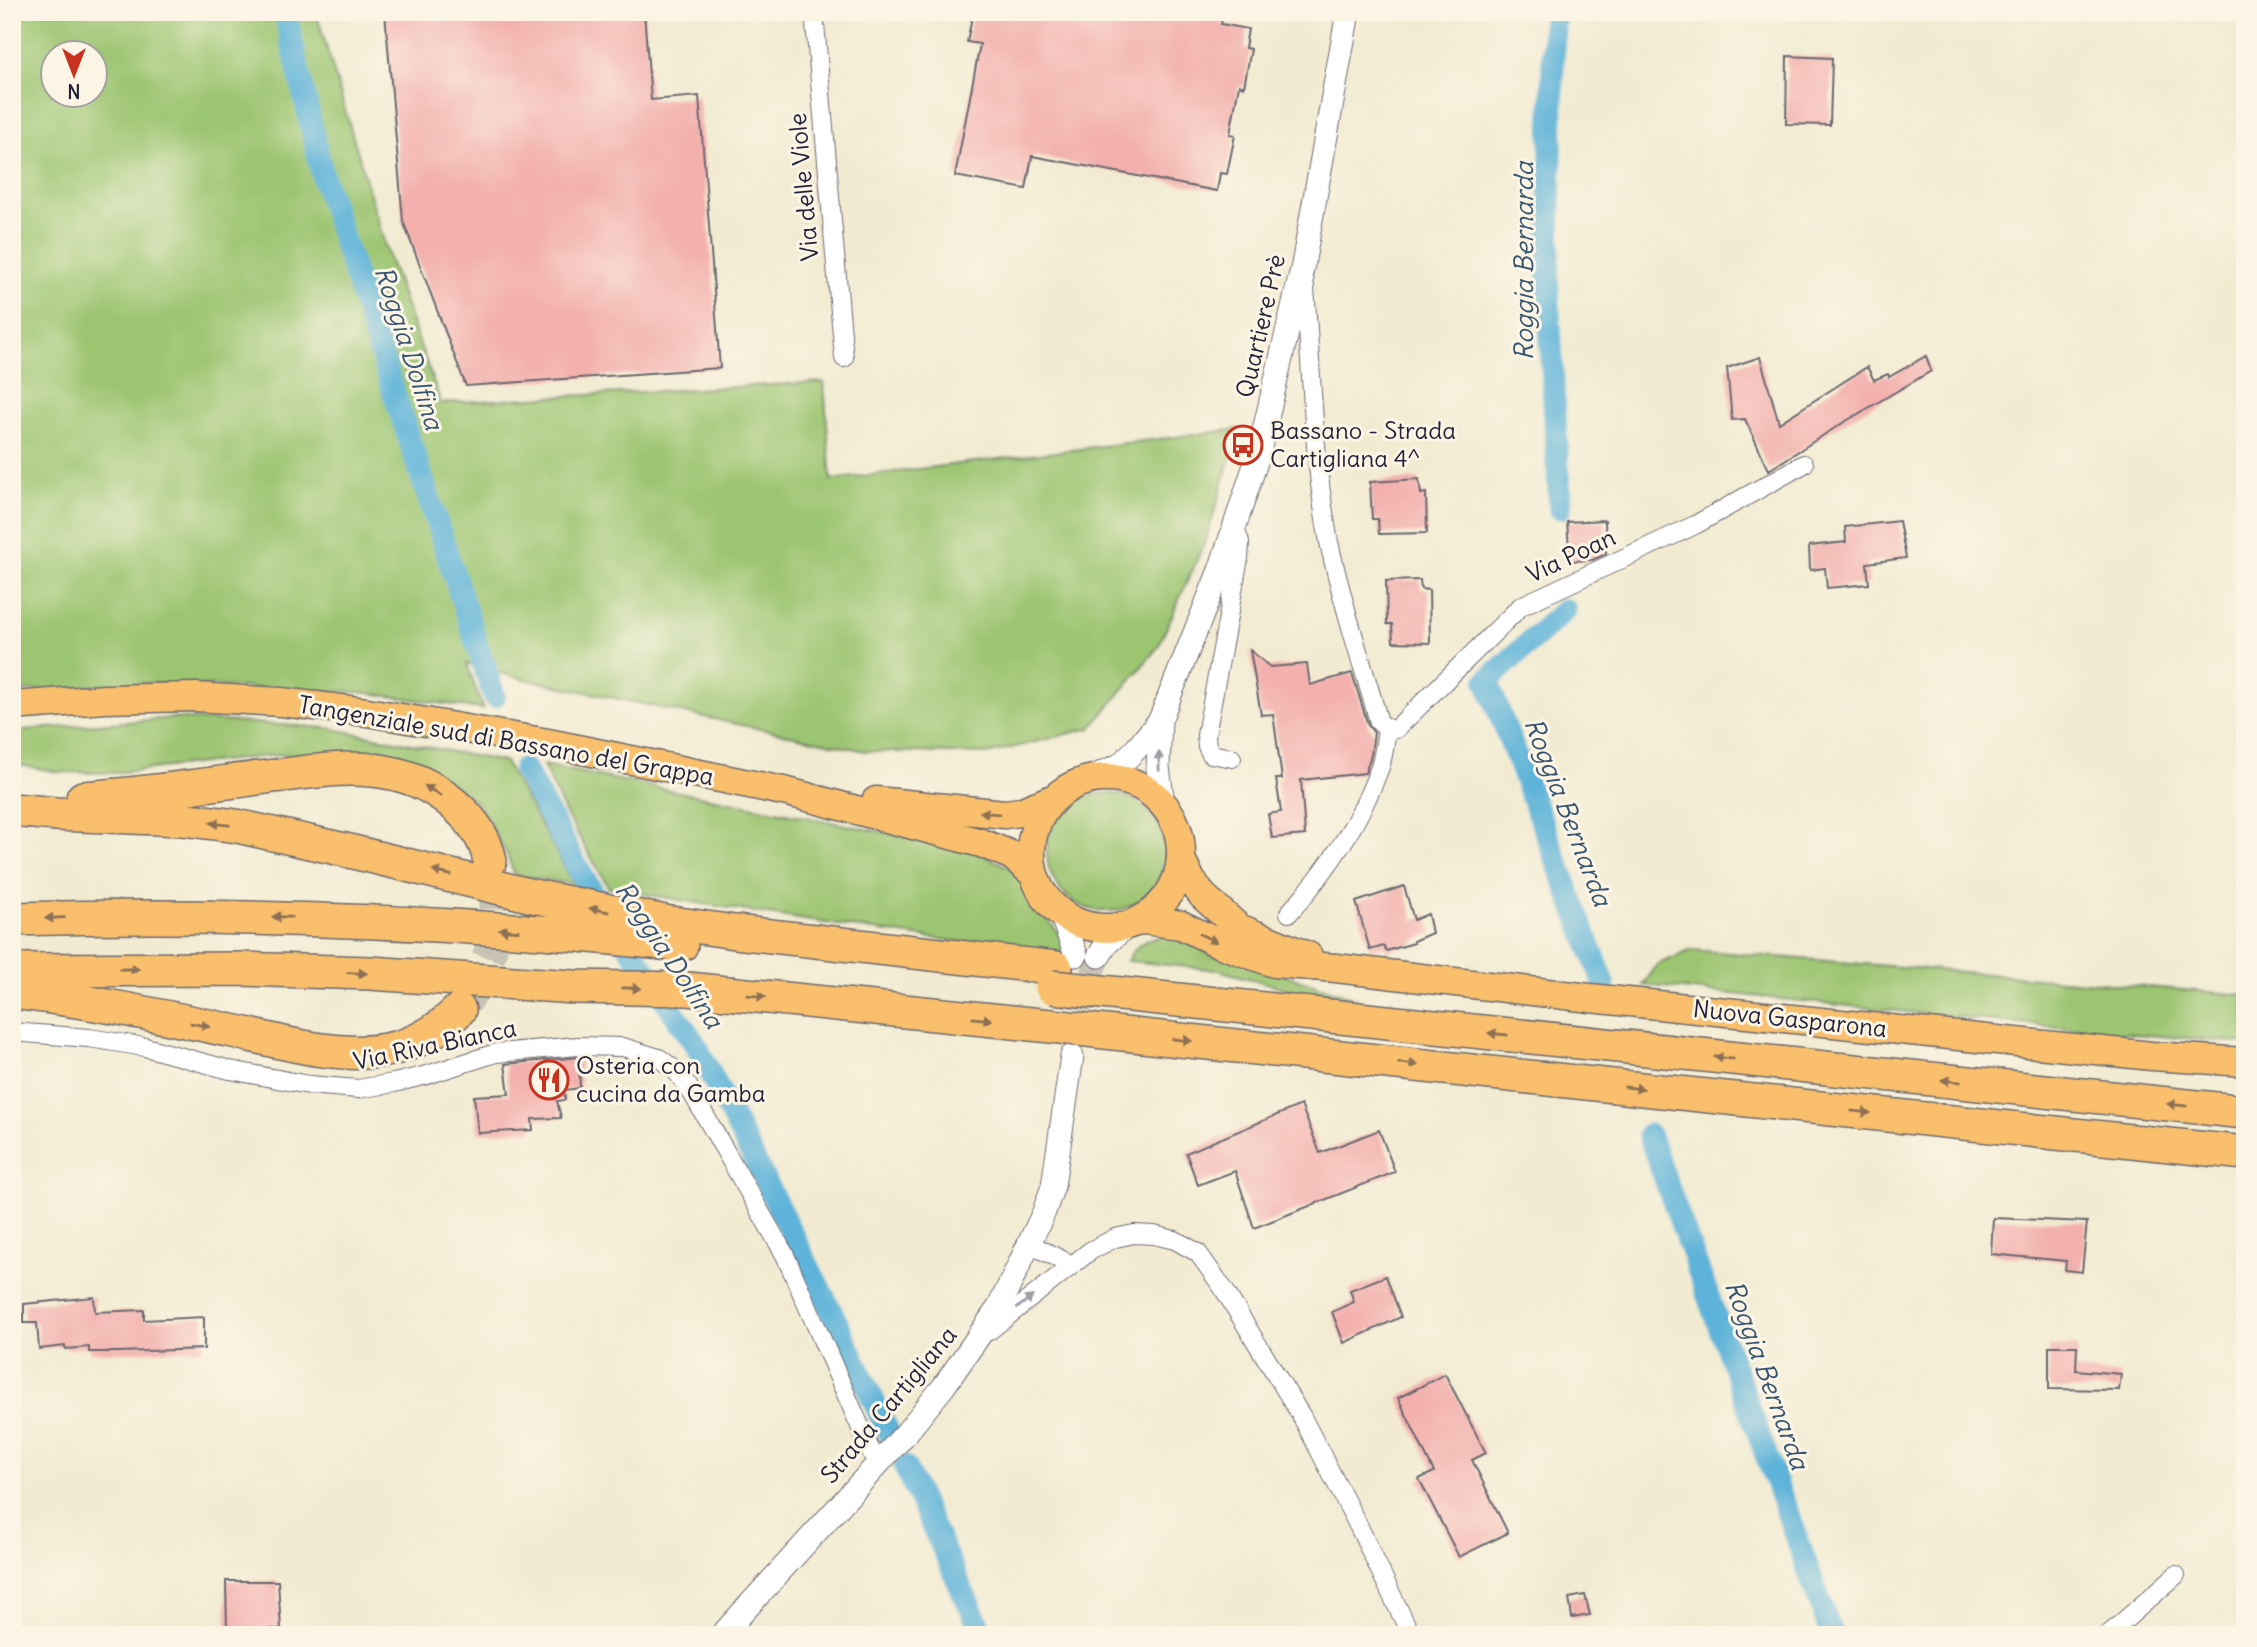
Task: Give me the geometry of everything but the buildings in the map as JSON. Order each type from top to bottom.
[{"type":"highway","points":[[12,810],[66,799],[319,771],[378,771],[419,782],[451,803],[478,834],[490,861]]},
{"type":"highway","points":[[12,810],[182,819],[237,826],[556,901],[651,930],[1052,986],[1104,970]]},
{"type":"highway","points":[[12,919],[284,917],[577,935],[690,926],[800,940],[1104,970],[1327,1016],[2245,1112]]},
{"type":"highway","points":[[12,970],[266,970],[370,973],[574,987],[688,989],[2245,1153]]},
{"type":"highway","points":[[12,992],[90,1002],[290,1043],[350,1052],[387,1050],[414,1042],[441,1026],[459,1010]]},
{"type":"main road","name":"Tangenziale sud di Bassano del Grappa","points":[[12,706],[105,699],[195,697],[281,702],[367,712],[548,743],[788,792],[981,843],[1011,855],[1034,874]]},
{"type":"main road","name":"Nuova Gasparona","points":[[1336,968],[1239,928],[1203,896],[1182,861],[1181,840],[1174,820],[1163,803],[1146,789],[1126,780],[1105,778],[1084,781],[1055,798],[1038,820],[1031,847],[1034,874],[1040,890],[1061,914],[1082,925],[1105,929],[1135,922],[1181,925],[1218,943],[1274,963],[2124,1053],[2245,1062]]},
{"type":"main road","name":"Tangenziale sud di Bassano del Grappa","points":[[788,792],[1005,814],[1020,812],[1055,798]]},
{"type":"main road","points":[[1135,922],[1162,905],[1175,884],[1182,861]]},
{"type":"street","name":"Via delle Viole","points":[[814,12],[844,358]]},
{"type":"street","name":"Quartiere Prè","points":[[1084,781],[1120,765],[1138,748],[1160,720],[1220,570],[1258,456],[1303,265],[1348,12]]},
{"type":"street","points":[[1289,913],[1307,893],[1360,813],[1381,764],[1387,730],[1379,722],[1329,542],[1314,436],[1311,347],[1303,265]]},
{"type":"street","name":"Via Poan","points":[[1387,730],[1396,729],[1521,606],[1695,525],[1804,464]]},
{"type":"street","points":[[1231,758],[1211,754],[1206,735],[1240,558],[1240,542],[1234,526]]},
{"type":"street","name":"Quartiere Prè","points":[[1160,720],[1158,768],[1163,803]]},
{"type":"street","points":[[1061,914],[1104,970]]},
{"type":"street","points":[[1104,970],[1107,943],[1135,922]]},
{"type":"street","name":"Via Riva Bianca","points":[[12,1032],[145,1046],[230,1070],[309,1085],[358,1089],[427,1075],[496,1053],[578,1046],[623,1047],[659,1058],[675,1070],[688,1086],[785,1255],[877,1465]]},
{"type":"street","name":"Strada Cartigliana","points":[[722,1635],[877,1465],[944,1386],[999,1307],[1030,1244],[1053,1186],[1072,1056]]},
{"type":"street","points":[[979,1338],[1090,1251],[1115,1238],[1134,1234],[1154,1235],[1175,1240],[1198,1253],[1223,1288],[1301,1417],[1359,1527],[1411,1635]]},
{"type":"street","points":[[1030,1244],[1072,1265]]},
{"type":"street","points":[[2108,1635],[2176,1575]]},
{"type":"green space","points":[[12,12],[316,12],[389,258],[441,403],[824,382],[831,480],[1239,429],[1207,537],[1158,647],[1091,728],[987,754],[865,751],[520,678],[467,664],[483,709],[360,692],[138,683],[12,692]]},
{"type":"green space","points":[[174,718],[328,728],[505,762],[574,884],[514,875],[507,854],[478,804],[437,772],[379,757],[337,754],[275,755],[115,773],[58,772],[12,764],[12,731]]},
{"type":"green space","points":[[543,765],[972,850],[1022,873],[1037,905],[1061,937],[1064,954],[836,925],[609,888],[567,816]]},
{"type":"green space","points":[[1106,793],[1129,797],[1148,810],[1161,829],[1165,852],[1161,875],[1148,894],[1129,907],[1106,911],[1083,907],[1064,894],[1051,875],[1047,852],[1051,829],[1064,810],[1083,797]]},
{"type":"green space","points":[[1167,936],[1358,999],[1302,993],[1218,970],[1127,961],[1143,942]]},
{"type":"green space","points":[[1692,950],[2245,995],[2245,1043],[2086,1030],[1643,985],[1658,964]]},
{"type":"waterway","name":"Roggia Dolfina","points":[[285,12],[324,181],[494,696]]},
{"type":"waterway","name":"Roggia Bernarda","points":[[1554,12],[1548,292],[1560,508]]},
{"type":"waterway","name":"Roggia Bernarda","points":[[1565,610],[1487,681],[1604,983]]},
{"type":"waterway","name":"Roggia Dolfina","points":[[524,769],[584,879],[697,1047],[837,1323],[892,1440]]},
{"type":"waterway","name":"Roggia Bernarda","points":[[1649,1135],[1832,1635]]},
{"type":"waterway","name":"Roggia Dolfina","points":[[905,1467],[983,1635]]},
{"type":"tunnel","points":[[465,1002],[485,968],[494,934],[495,899],[490,861]]},
{"type":"tunnel","points":[[1074,1043],[1081,1002],[1099,956]]},
{"type":"place","name":"Bassano - Strada Cartigliana 4^","points":[[1243,445]]},
{"type":"place","name":"Osteria con cucina da Gamba","points":[[549,1080]]}]
